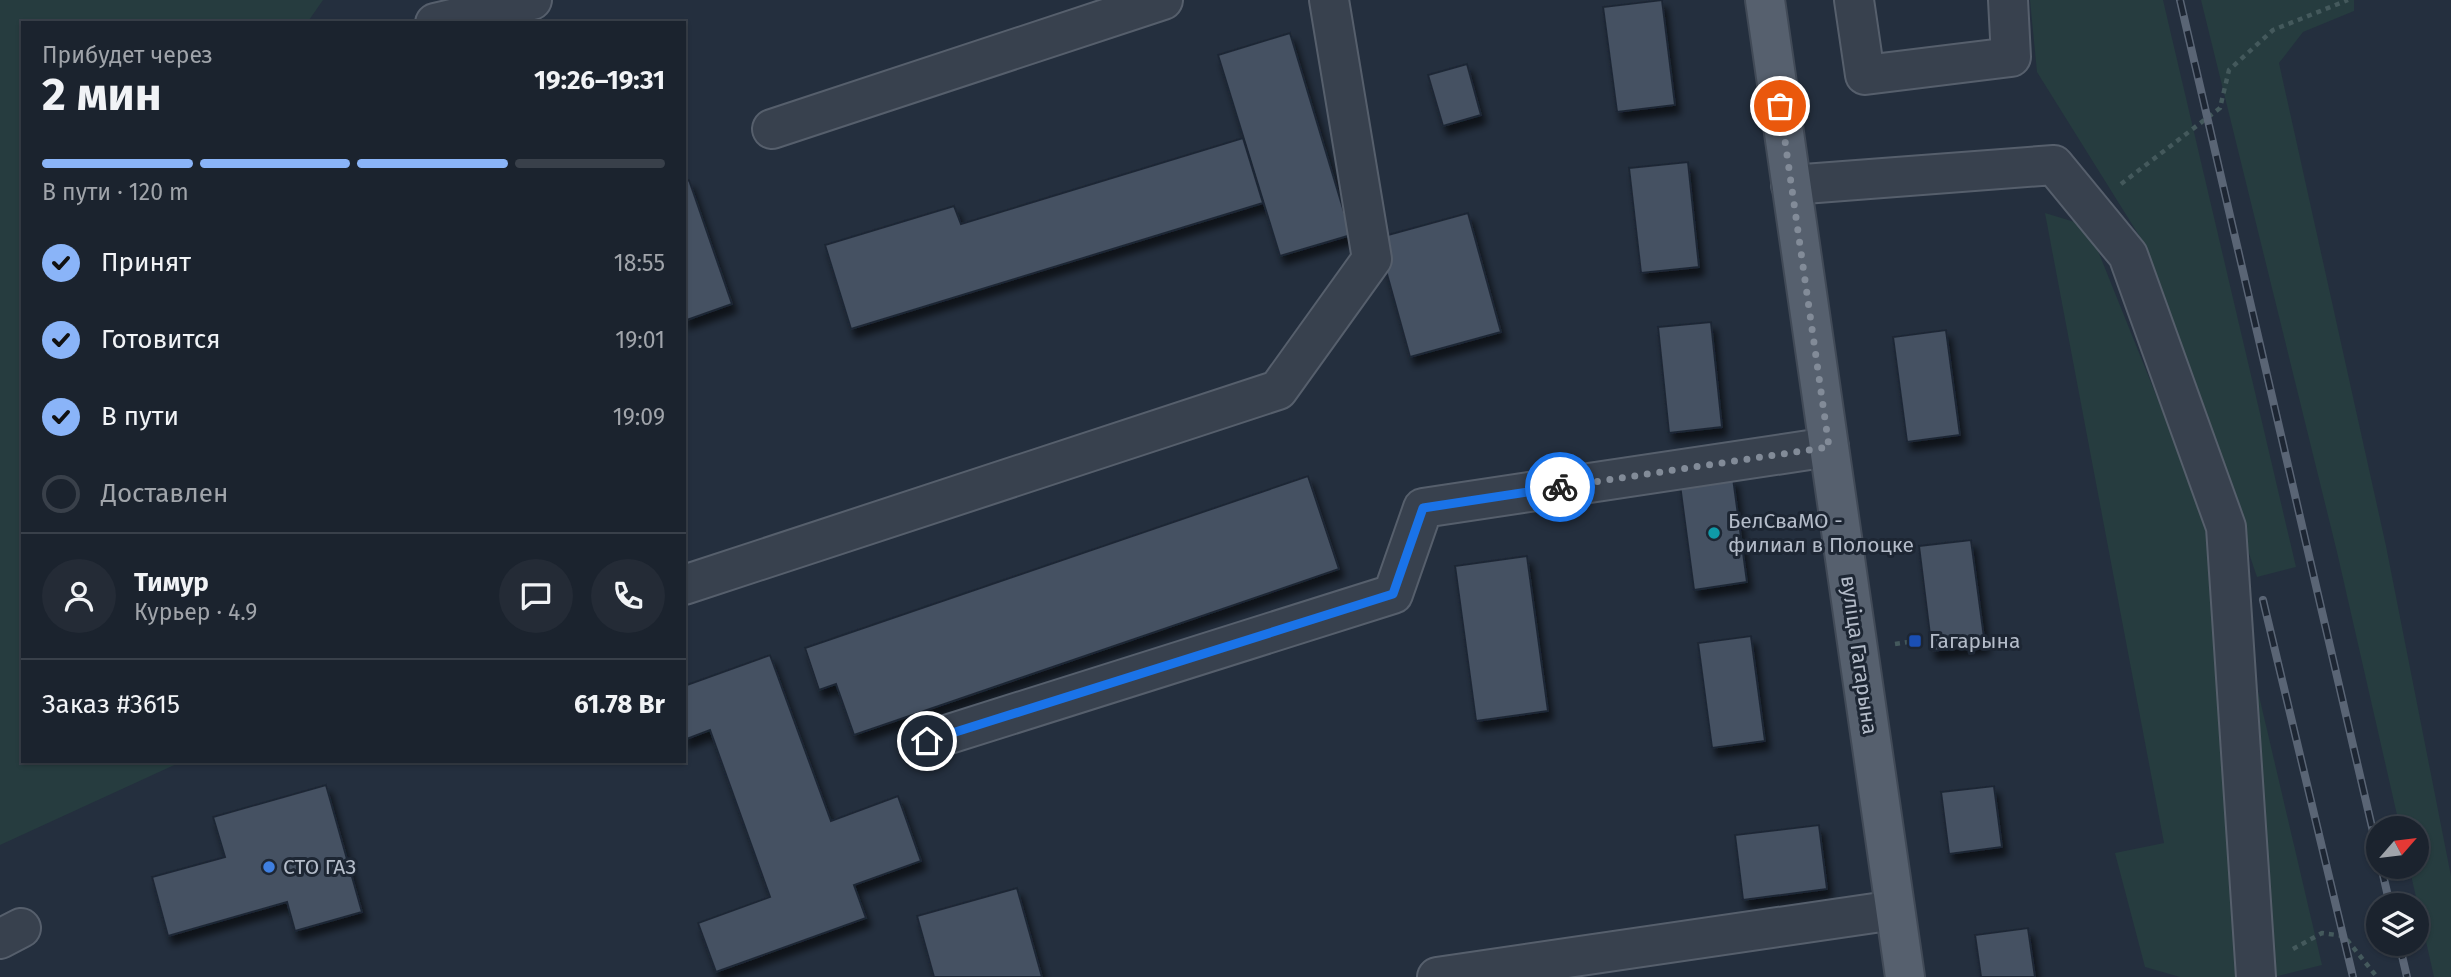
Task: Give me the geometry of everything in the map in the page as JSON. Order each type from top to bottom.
[{"type":"main road","name":"вуліца Гагарына","points":[[1765,0],[1905,977]]},
{"type":"lane","points":[[443,21],[532,0]]},
{"type":"lane","points":[[772,129],[1163,0]]},
{"type":"lane","points":[[686,584],[1278,390],[1372,259],[1329,0]]},
{"type":"lane","points":[[1854,0],[1865,75],[2011,57],[2008,0]]},
{"type":"lane","points":[[1791,185],[2054,165],[2127,256],[2227,527],[2255,973]]},
{"type":"lane","points":[[927,741],[1393,594],[1423,508],[1829,447]]},
{"type":"lane","points":[[1437,977],[1895,910]]},
{"type":"path","points":[[2090,208],[2220,108],[2229,70],[2273,30],[2348,0]]},
{"type":"path","points":[[2255,973],[2322,933],[2344,936],[2377,977]]},
{"type":"green space","points":[[0,0],[323,0],[308,21],[21,21],[21,763],[179,763],[0,845]]},
{"type":"green space","points":[[2030,0],[2163,0],[2296,567],[2257,577],[2145,245],[2037,72]]},
{"type":"green space","points":[[2201,0],[2354,0],[2354,11],[2303,32],[2279,63],[2386,546],[2451,876],[2451,977],[2434,977],[2429,955],[2429,893],[2415,893],[2412,879],[2429,879],[2429,816],[2397,816],[2337,552]]},
{"type":"green space","points":[[2045,213],[2088,226],[2183,462],[2253,670],[2322,965],[2274,977],[2180,977],[2145,967],[2115,853],[2164,843]]},
{"type":"building","points":[[1662,0],[1675,105],[1617,112],[1603,7]]},
{"type":"building","points":[[1290,33],[1351,235],[1280,256],[1218,55]]},
{"type":"building","points":[[1467,64],[1481,115],[1443,126],[1428,75]]},
{"type":"building","points":[[1243,138],[1263,203],[851,329],[825,245],[954,206],[961,224]]},
{"type":"building","points":[[1688,162],[1699,267],[1641,273],[1629,168]]},
{"type":"building","points":[[689,180],[732,304],[686,320],[686,181]]},
{"type":"building","points":[[1468,213],[1501,332],[1410,357],[1377,238]]},
{"type":"building","points":[[1711,322],[1722,427],[1669,433],[1658,327]]},
{"type":"building","points":[[1946,330],[1960,435],[1907,442],[1893,337]]},
{"type":"building","points":[[1308,476],[1339,569],[854,735],[836,684],[819,690],[805,648]]},
{"type":"building","name":"БелСваМО - филиал в Полоцке","points":[[1733,478],[1747,582],[1694,590],[1680,485]]},
{"type":"building","points":[[1971,540],[1985,645],[1932,651],[1919,546]]},
{"type":"building","points":[[1527,556],[1548,711],[1476,721],[1455,566]]},
{"type":"building","points":[[1751,636],[1765,741],[1712,748],[1698,643]]},
{"type":"building","points":[[770,655],[831,821],[898,796],[921,861],[854,885],[866,918],[716,972],[698,923],[770,897],[710,730],[686,739],[686,685]]},
{"type":"building","name":"СТО ГАЗ","points":[[326,785],[362,912],[295,931],[287,902],[168,936],[152,877],[225,857],[213,817]]},
{"type":"building","points":[[1994,786],[2002,847],[1949,854],[1941,792]]},
{"type":"building","points":[[1819,825],[1827,889],[1743,900],[1735,835]]},
{"type":"building","points":[[1017,888],[1042,977],[934,977],[917,916]]},
{"type":"building","points":[[2028,928],[2035,977],[1981,977],[1975,935]]},
{"type":"railway","points":[[2180,0],[2369,816]]},
{"type":"railway","points":[[2263,600],[2353,977]]},
{"type":"railway","points":[[2384,879],[2387,893]]},
{"type":"railway","points":[[2402,956],[2407,977]]},
{"type":"way so far","points":[[1560,487],[1829,447],[1780,106]]},
{"type":"place","name":"БелСваМО - филиал в Полоцке","points":[[1714,533]]},
{"type":"place","name":"Гагарына","points":[[1915,641]]},
{"type":"place","name":"СТО ГАЗ","points":[[269,867]]},
{"type":"route","points":[[927,741],[1393,594],[1423,508],[1560,487]]}]
